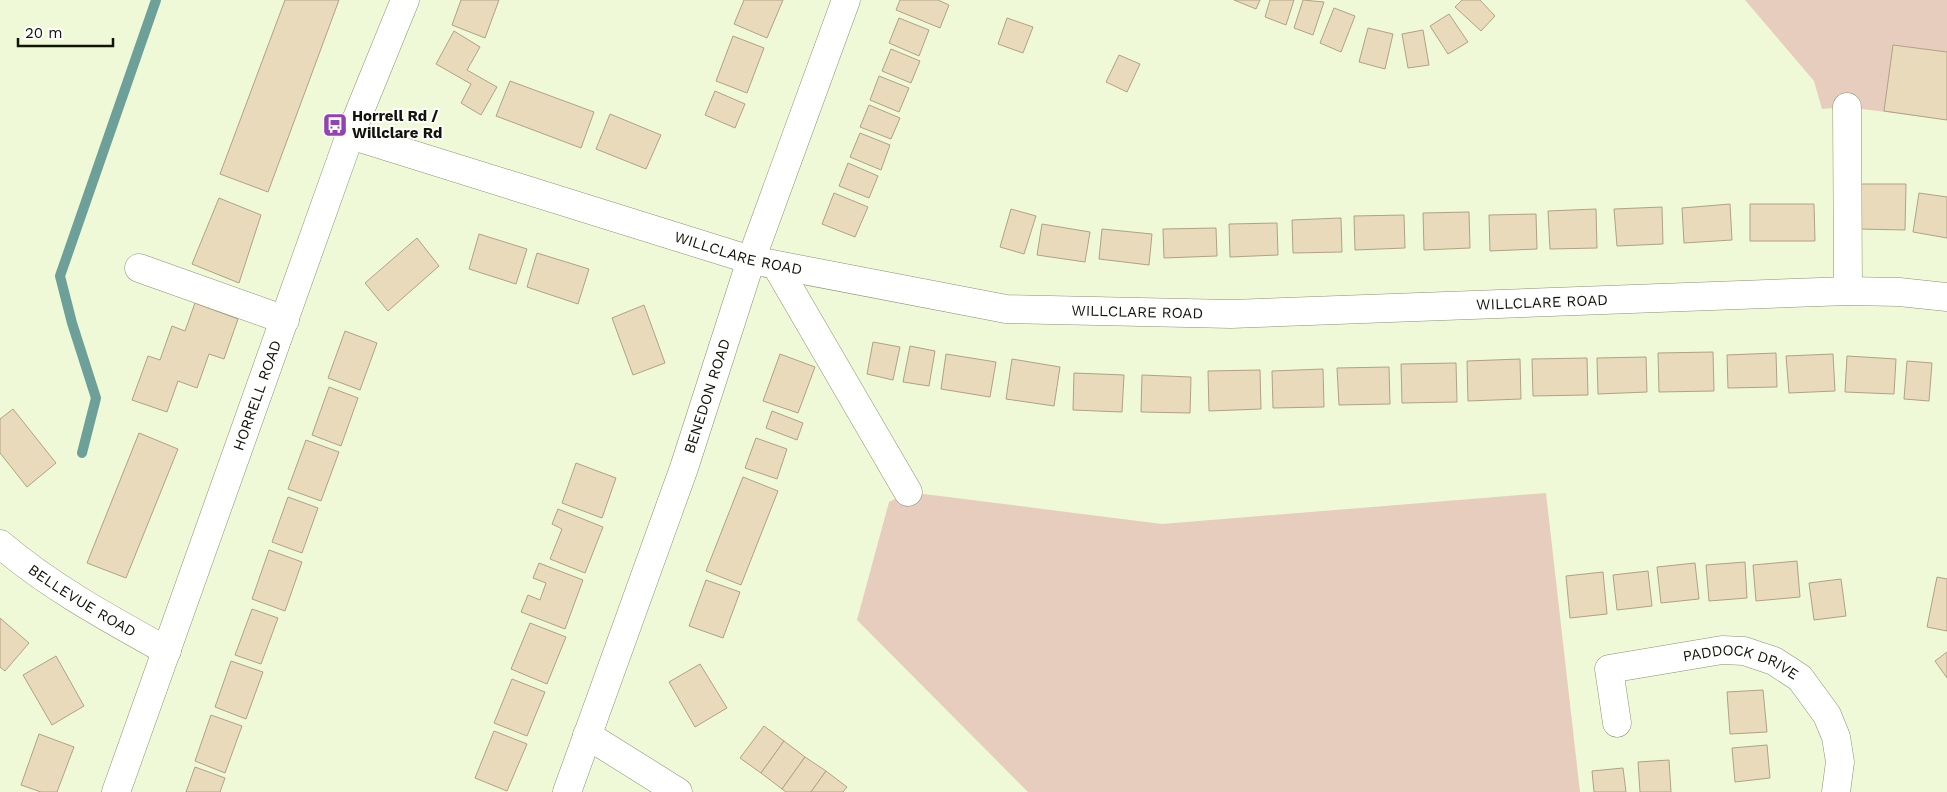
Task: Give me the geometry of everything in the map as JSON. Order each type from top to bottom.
[{"type":"street","name":"HORRELL ROAD","points":[[116,792],[168,651],[350,135],[405,0]]},
{"type":"street","name":"BENEDON ROAD","points":[[567,792],[684,468],[751,260],[846,0]]},
{"type":"street","points":[[1848,107],[1848,291]]},
{"type":"street","name":"WILLCLARE ROAD","points":[[350,135],[777,267],[1006,309],[1231,314],[1848,291],[1899,292],[1947,297]]},
{"type":"street","points":[[777,267],[908,492]]},
{"type":"street","points":[[139,268],[284,320]]},
{"type":"street","name":"BELLEVUE ROAD","points":[[0,544],[30,569],[70,596],[168,651]]},
{"type":"street","name":"PADDOCK DRIVE","points":[[1617,723],[1610,669],[1722,650],[1744,651],[1761,656],[1800,678],[1826,715],[1836,737],[1840,762],[1836,792]]},
{"type":"street","points":[[587,735],[678,792]]},
{"type":"shaded area","points":[[1745,0],[1947,0],[1947,120],[1847,107],[1822,109],[1814,81]]},
{"type":"shaded area","points":[[908,492],[1162,524],[1546,493],[1580,792],[1028,792],[857,620],[889,502]]},
{"type":"building","points":[[285,0],[339,0],[268,192],[220,174]]},
{"type":"building","points":[[461,0],[499,0],[485,38],[452,25]]},
{"type":"building","points":[[744,0],[783,0],[767,38],[734,24]]},
{"type":"building","points":[[900,0],[938,0],[949,5],[940,28],[896,10]]},
{"type":"building","points":[[1234,0],[1260,0],[1256,9]]},
{"type":"building","points":[[1270,0],[1294,0],[1286,25],[1265,17]]},
{"type":"building","points":[[1303,0],[1324,2],[1313,35],[1294,28]]},
{"type":"building","points":[[1462,0],[1480,0],[1495,16],[1481,31],[1455,7]]},
{"type":"building","points":[[1334,8],[1355,16],[1341,52],[1320,43]]},
{"type":"building","points":[[1449,14],[1468,42],[1448,54],[1430,26]]},
{"type":"building","points":[[899,18],[929,30],[919,56],[889,43]]},
{"type":"building","points":[[1007,18],[1033,27],[1023,53],[998,44]]},
{"type":"building","points":[[1368,28],[1393,34],[1385,69],[1359,62]]},
{"type":"building","points":[[1423,30],[1429,65],[1408,68],[1402,34]]},
{"type":"building","points":[[454,31],[480,47],[467,70],[497,87],[481,115],[461,103],[471,84],[436,64]]},
{"type":"building","points":[[733,36],[764,48],[747,93],[716,81]]},
{"type":"building","points":[[1893,45],[1947,52],[1947,120],[1884,111]]},
{"type":"building","points":[[891,49],[920,61],[911,83],[882,71]]},
{"type":"building","points":[[1119,55],[1140,64],[1127,92],[1106,82]]},
{"type":"building","points":[[879,76],[909,88],[899,112],[870,100]]},
{"type":"building","points":[[510,81],[594,112],[581,148],[496,116]]},
{"type":"building","points":[[715,91],[745,104],[735,128],[705,115]]},
{"type":"building","points":[[869,105],[900,118],[891,139],[860,127]]},
{"type":"building","points":[[610,114],[661,135],[646,169],[596,149]]},
{"type":"building","points":[[860,133],[890,145],[881,170],[850,157]]},
{"type":"building","points":[[848,163],[878,176],[869,198],[839,186]]},
{"type":"building","points":[[1859,184],[1906,184],[1905,230],[1859,229]]},
{"type":"building","points":[[834,193],[868,207],[855,237],[822,224]]},
{"type":"building","points":[[1919,193],[1947,197],[1947,238],[1913,232]]},
{"type":"building","points":[[219,198],[261,215],[239,283],[192,264]]},
{"type":"building","points":[[1730,204],[1732,240],[1684,243],[1682,208]]},
{"type":"building","points":[[1750,204],[1814,204],[1815,241],[1750,241]]},
{"type":"building","points":[[1662,207],[1663,244],[1617,246],[1614,209]]},
{"type":"building","points":[[1011,209],[1036,216],[1024,254],[1000,247]]},
{"type":"building","points":[[1596,209],[1597,248],[1550,249],[1548,211]]},
{"type":"building","points":[[1469,212],[1470,248],[1424,250],[1423,213]]},
{"type":"building","points":[[1536,214],[1537,249],[1490,251],[1489,215]]},
{"type":"building","points":[[1404,215],[1405,248],[1355,250],[1354,216]]},
{"type":"building","points":[[1341,218],[1342,252],[1293,253],[1292,220]]},
{"type":"building","points":[[1277,223],[1278,255],[1230,257],[1229,224]]},
{"type":"building","points":[[1042,224],[1090,232],[1085,262],[1037,255]]},
{"type":"building","points":[[1216,228],[1217,256],[1164,258],[1163,229]]},
{"type":"building","points":[[1102,229],[1152,234],[1149,265],[1099,259]]},
{"type":"building","points":[[479,234],[527,249],[516,284],[469,269]]},
{"type":"building","points":[[417,238],[439,266],[388,311],[365,283]]},
{"type":"building","points":[[537,253],[589,269],[578,304],[527,287]]},
{"type":"building","points":[[195,303],[238,319],[224,359],[209,354],[197,388],[178,381],[167,412],[132,400],[148,356],[160,360],[172,326],[185,331]]},
{"type":"building","points":[[644,305],[665,363],[633,375],[612,318]]},
{"type":"building","points":[[345,331],[377,343],[360,390],[328,378]]},
{"type":"building","points":[[873,342],[900,347],[893,380],[867,374]]},
{"type":"building","points":[[910,346],[935,351],[929,386],[903,382]]},
{"type":"building","points":[[1713,352],[1714,391],[1659,392],[1658,353]]},
{"type":"building","points":[[1776,353],[1777,387],[1728,388],[1727,355]]},
{"type":"building","points":[[780,354],[815,367],[798,413],[763,401]]},
{"type":"building","points":[[946,354],[996,362],[990,397],[941,389]]},
{"type":"building","points":[[1833,354],[1835,391],[1789,393],[1786,356]]},
{"type":"building","points":[[1847,356],[1896,359],[1894,394],[1845,392]]},
{"type":"building","points":[[1646,357],[1647,392],[1598,394],[1597,358]]},
{"type":"building","points":[[1587,358],[1588,395],[1533,396],[1532,359]]},
{"type":"building","points":[[1012,359],[1060,367],[1054,406],[1006,399]]},
{"type":"building","points":[[1520,359],[1521,399],[1468,401],[1467,361]]},
{"type":"building","points":[[1907,361],[1932,363],[1929,401],[1904,399]]},
{"type":"building","points":[[1456,363],[1457,402],[1402,403],[1401,364]]},
{"type":"building","points":[[1389,367],[1390,404],[1339,405],[1337,368]]},
{"type":"building","points":[[1323,369],[1324,407],[1273,408],[1272,371]]},
{"type":"building","points":[[1260,370],[1261,409],[1209,411],[1208,371]]},
{"type":"building","points":[[1074,373],[1124,375],[1122,412],[1073,410]]},
{"type":"building","points":[[1142,375],[1191,377],[1190,413],[1141,412]]},
{"type":"building","points":[[329,387],[358,398],[341,446],[312,435]]},
{"type":"building","points":[[13,409],[56,463],[27,487],[0,453],[0,419]]},
{"type":"building","points":[[772,411],[803,423],[797,440],[766,428]]},
{"type":"building","points":[[139,433],[178,449],[126,578],[87,563]]},
{"type":"building","points":[[756,438],[787,449],[777,479],[745,468]]},
{"type":"building","points":[[306,440],[339,452],[321,501],[288,489]]},
{"type":"building","points":[[576,463],[616,478],[602,518],[562,503]]},
{"type":"building","points":[[743,477],[778,491],[741,585],[706,571]]},
{"type":"building","points":[[288,497],[318,508],[302,553],[272,542]]},
{"type":"building","points":[[558,509],[603,527],[585,573],[550,559],[562,529],[552,524]]},
{"type":"building","points":[[269,550],[302,562],[285,611],[252,599]]},
{"type":"building","points":[[1797,561],[1800,597],[1756,601],[1753,565]]},
{"type":"building","points":[[1745,562],[1747,598],[1709,601],[1706,565]]},
{"type":"building","points":[[539,563],[583,580],[565,629],[521,612],[528,595],[540,600],[546,583],[533,578]]},
{"type":"building","points":[[1695,563],[1699,599],[1661,603],[1657,567]]},
{"type":"building","points":[[1648,571],[1652,606],[1617,610],[1613,575]]},
{"type":"building","points":[[1603,572],[1607,614],[1570,618],[1566,576]]},
{"type":"building","points":[[1937,577],[1947,579],[1947,631],[1927,627]]},
{"type":"building","points":[[1841,579],[1846,616],[1814,620],[1809,583]]},
{"type":"building","points":[[706,580],[740,592],[723,638],[689,626]]},
{"type":"building","points":[[252,609],[278,618],[261,664],[235,655]]},
{"type":"building","points":[[0,618],[29,643],[5,671],[0,667]]},
{"type":"building","points":[[530,623],[566,637],[547,684],[511,669]]},
{"type":"building","points":[[1947,652],[1947,678],[1935,661]]},
{"type":"building","points":[[56,656],[84,706],[52,725],[23,675]]},
{"type":"building","points":[[231,661],[263,672],[246,719],[215,707]]},
{"type":"building","points":[[700,664],[727,708],[695,727],[669,682]]},
{"type":"building","points":[[512,679],[545,692],[527,736],[494,723]]},
{"type":"building","points":[[1763,690],[1767,732],[1730,734],[1727,692]]},
{"type":"building","points":[[211,715],[242,726],[225,773],[195,761]]},
{"type":"building","points":[[764,726],[784,741],[761,773],[740,758]]},
{"type":"building","points":[[494,731],[527,744],[507,791],[475,778]]},
{"type":"building","points":[[39,734],[74,747],[57,792],[41,792],[21,785]]},
{"type":"building","points":[[784,741],[805,757],[782,789],[761,773]]},
{"type":"building","points":[[1767,745],[1770,778],[1735,782],[1732,748]]},
{"type":"building","points":[[805,757],[826,771],[811,792],[786,792],[782,789]]},
{"type":"building","points":[[1669,760],[1671,792],[1640,792],[1638,762]]},
{"type":"building","points":[[195,767],[225,778],[220,792],[186,792]]},
{"type":"building","points":[[1623,768],[1626,792],[1594,792],[1592,771]]},
{"type":"building","points":[[826,771],[847,787],[843,792],[811,792]]},
{"type":"waterway","points":[[82,453],[96,398],[72,323],[60,276],[156,0]]},
{"type":"place","name":"Horrell Rd / Willclare Rd","points":[[335,125]]}]
